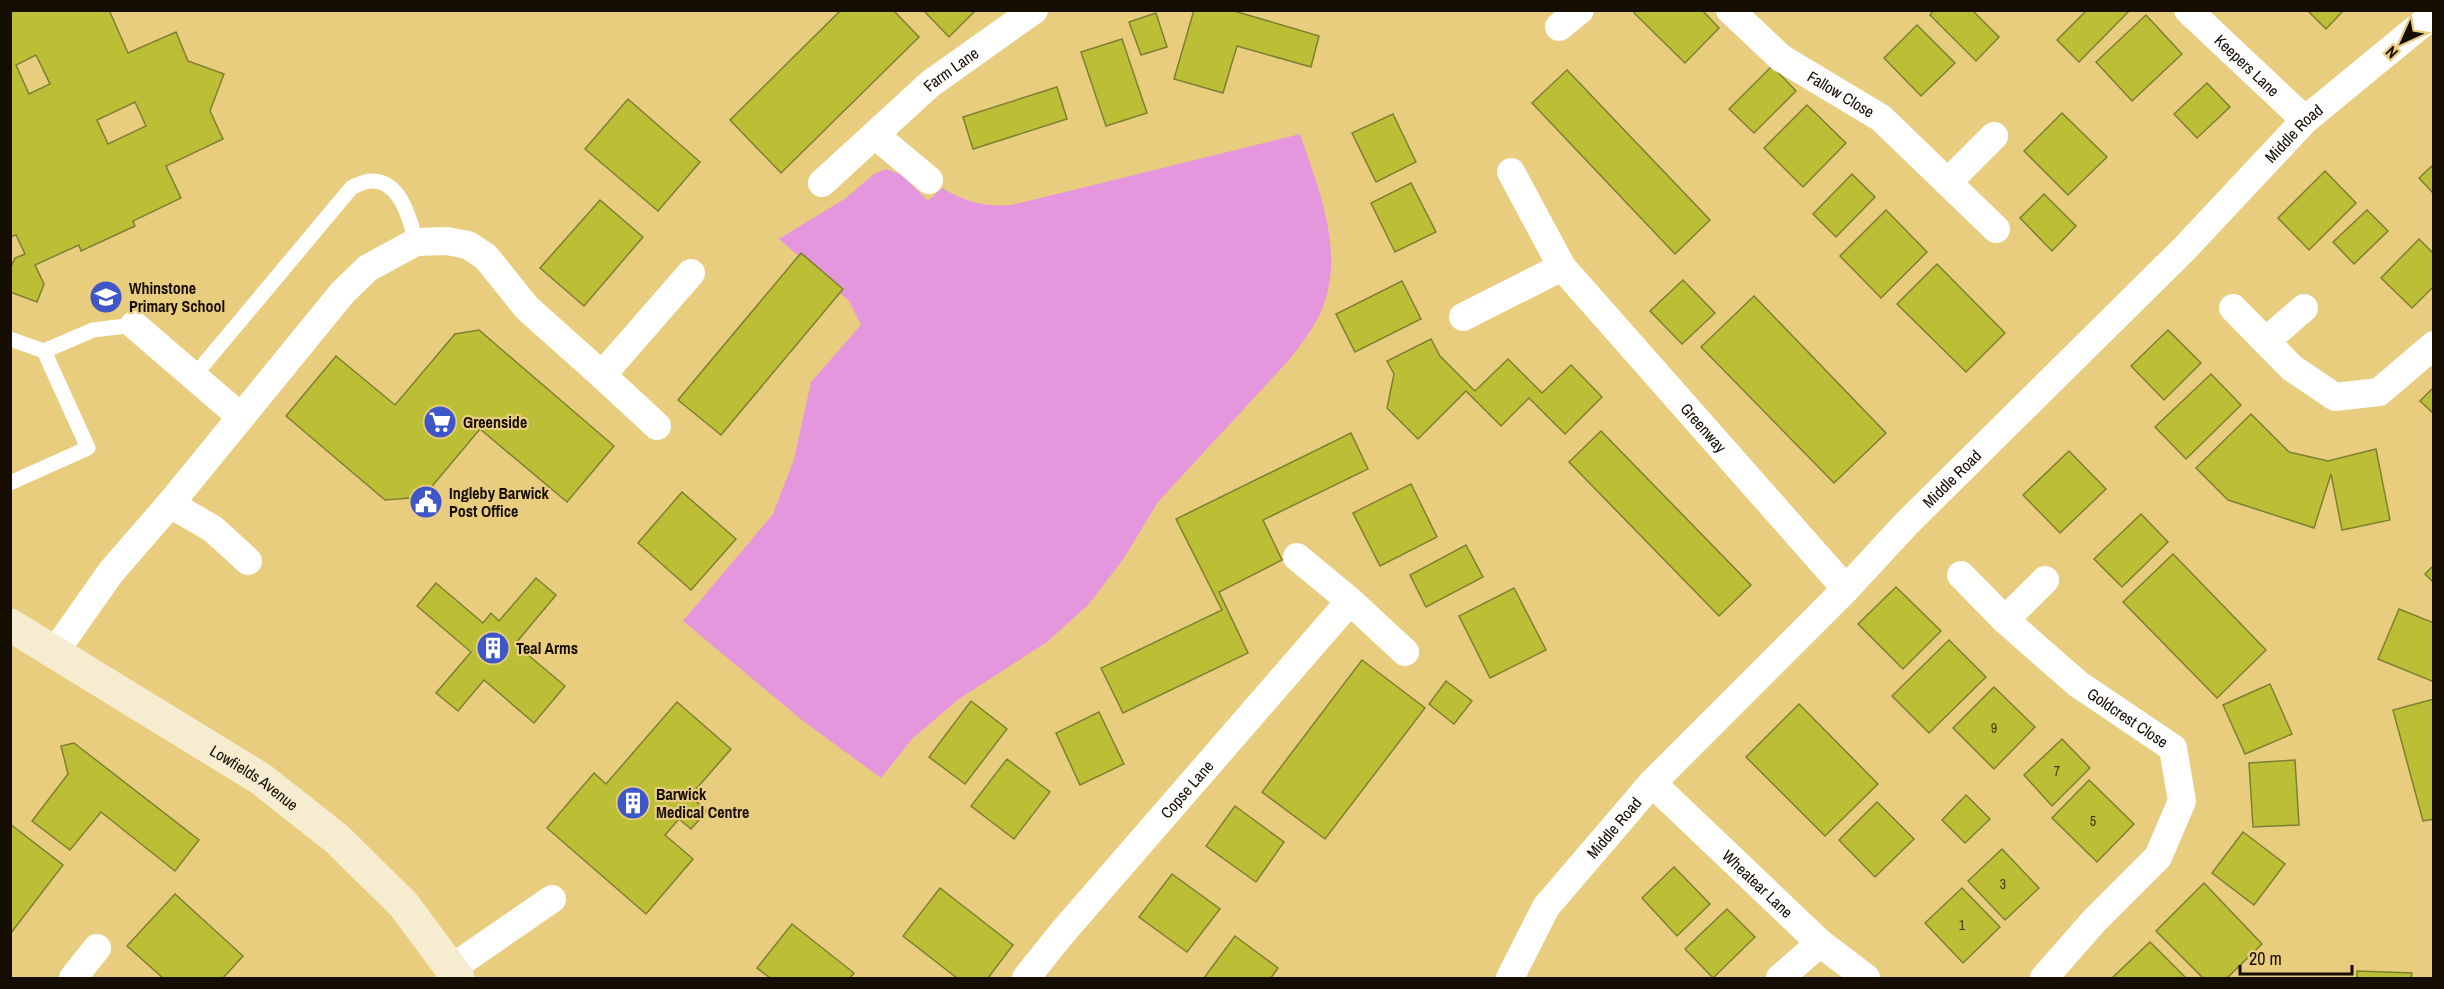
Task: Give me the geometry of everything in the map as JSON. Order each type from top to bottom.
[{"type":"street","name":"Farm Lane","points":[[822,183],[930,84],[1034,10]]},
{"type":"street","name":"Fallow Close","points":[[1730,10],[1781,58],[1881,118],[1996,229]]},
{"type":"street","name":"Keepers Lane","points":[[2188,10],[2305,120]]},
{"type":"street","name":"Middle Road","points":[[1510,978],[1546,907],[1652,783],[1846,589],[1907,523],[2185,248],[2305,120],[2433,14]]},
{"type":"street","points":[[875,135],[929,180]]},
{"type":"street","points":[[1948,182],[1994,136]]},
{"type":"street","name":"Greenway","points":[[1511,172],[1562,267],[1846,589]]},
{"type":"street","points":[[54,653],[111,572],[170,504],[343,292],[368,268],[416,242],[447,241],[468,245],[486,257],[527,308],[657,426]]},
{"type":"street","points":[[1462,317],[1562,267]]},
{"type":"street","points":[[602,375],[691,273]]},
{"type":"street","points":[[2233,308],[2292,368],[2335,397],[2379,392],[2433,345]]},
{"type":"street","points":[[2266,341],[2304,308]]},
{"type":"street","points":[[134,325],[242,417]]},
{"type":"street","points":[[170,504],[213,529],[248,561]]},
{"type":"street","points":[[1296,557],[1350,601],[1405,652]]},
{"type":"street","name":"Goldcrest Close","points":[[1961,575],[2005,620],[2078,684],[2174,748],[2182,801],[2158,857],[2094,921],[2044,978]]},
{"type":"street","points":[[2005,620],[2045,580]]},
{"type":"street","name":"Copse Lane","points":[[1026,978],[1062,933],[1350,601]]},
{"type":"street","name":"Lowfields Avenue","points":[[10,626],[261,779],[337,839],[404,905],[455,973]]},
{"type":"street","name":"Wheatear Lane","points":[[1652,783],[1820,942],[1866,978]]},
{"type":"street","points":[[455,973],[552,899]]},
{"type":"street","points":[[1780,978],[1820,942]]},
{"type":"street","points":[[73,978],[97,948]]},
{"type":"lane","points":[[194,376],[352,187],[370,181],[386,183],[398,195],[410,217],[416,242]]},
{"type":"lane","points":[[10,339],[44,351],[93,330],[134,325]]},
{"type":"lane","points":[[10,483],[88,448],[44,351]]},
{"type":"shaded area","points":[[1300,134],[1322,200],[1331,246],[1328,292],[1310,332],[1289,360],[1158,502],[1124,558],[1089,604],[1047,642],[959,699],[912,739],[881,778],[803,721],[683,621],[773,514],[794,459],[811,382],[861,325],[849,301],[779,239],[846,198],[874,174],[886,169],[902,175],[928,201],[942,188],[959,197],[976,202],[1012,205]]},
{"type":"building","points":[[10,10],[109,10],[128,53],[176,32],[188,61],[224,74],[210,111],[223,139],[166,166],[181,198],[133,221],[135,226],[81,251],[79,245],[35,265],[44,284],[37,302],[10,292],[10,269],[15,258],[25,254],[16,235],[10,237]],"holes":[[[36,55],[50,84],[29,94],[16,65]],[[135,102],[146,126],[108,144],[97,120]]]},
{"type":"building","points":[[841,10],[893,10],[919,37],[781,173],[730,120]]},
{"type":"building","points":[[923,10],[976,10],[949,37]]},
{"type":"building","points":[[1194,10],[1231,10],[1319,36],[1311,67],[1237,46],[1223,93],[1174,79]]},
{"type":"building","points":[[1636,10],[1702,10],[1719,28],[1685,63],[1634,13]]},
{"type":"building","points":[[1934,10],[1972,10],[1999,37],[1976,61],[1930,15]]},
{"type":"building","points":[[2087,10],[2130,10],[2079,62],[2057,40]]},
{"type":"building","points":[[2307,10],[2344,10],[2326,29]]},
{"type":"building","points":[[1156,13],[1167,47],[1141,55],[1129,22]]},
{"type":"building","points":[[2146,15],[2182,54],[2132,101],[2096,62]]},
{"type":"building","points":[[1917,25],[1955,63],[1921,96],[1884,58]]},
{"type":"building","points":[[1122,39],[1147,113],[1106,126],[1081,52]]},
{"type":"building","points":[[1772,66],[1796,91],[1754,133],[1729,109]]},
{"type":"building","points":[[1567,70],[1710,220],[1675,254],[1532,103]]},
{"type":"building","points":[[2207,83],[2230,107],[2197,138],[2174,114]]},
{"type":"building","points":[[1057,87],[1067,119],[973,149],[963,117]]},
{"type":"building","points":[[628,99],[700,162],[658,211],[585,149]]},
{"type":"building","points":[[1807,105],[1846,143],[1803,187],[1764,148]]},
{"type":"building","points":[[2062,113],[2107,157],[2068,195],[2024,151]]},
{"type":"building","points":[[1393,114],[1416,162],[1376,182],[1352,133]]},
{"type":"building","points":[[2434,164],[2434,194],[2419,178]]},
{"type":"building","points":[[2325,171],[2356,203],[2309,250],[2278,218]]},
{"type":"building","points":[[1852,174],[1875,197],[1836,237],[1813,214]]},
{"type":"building","points":[[1411,183],[1436,232],[1395,252],[1371,203]]},
{"type":"building","points":[[2044,194],[2076,226],[2052,251],[2020,218]]},
{"type":"building","points":[[600,200],[643,237],[584,306],[540,268]]},
{"type":"building","points":[[1886,210],[1927,252],[1881,298],[1840,256]]},
{"type":"building","points":[[2367,210],[2388,231],[2354,264],[2333,242]]},
{"type":"building","points":[[2419,239],[2434,254],[2434,286],[2412,308],[2381,278]]},
{"type":"building","points":[[801,253],[843,289],[721,435],[678,400]]},
{"type":"building","points":[[1937,264],[2005,333],[1966,372],[1897,304]]},
{"type":"building","points":[[1683,280],[1715,313],[1682,344],[1650,311]]},
{"type":"building","points":[[1402,281],[1421,319],[1355,352],[1336,314]]},
{"type":"building","points":[[1754,296],[1886,433],[1834,483],[1701,347]]},
{"type":"building","name":"Greenside","points":[[479,330],[614,446],[567,502],[480,429],[423,497],[385,500],[286,416],[336,356],[395,405],[455,334]]},
{"type":"building","points":[[2168,330],[2201,363],[2164,400],[2131,366]]},
{"type":"building","points":[[1431,339],[1440,356],[1475,391],[1508,359],[1542,393],[1571,365],[1602,397],[1565,434],[1529,398],[1501,426],[1466,391],[1418,439],[1387,408],[1394,374],[1387,361]]},
{"type":"building","points":[[2211,374],[2241,405],[2186,459],[2155,427]]},
{"type":"building","points":[[2434,387],[2434,414],[2420,401]]},
{"type":"building","points":[[2251,414],[2289,452],[2328,461],[2376,449],[2390,520],[2342,530],[2331,474],[2314,528],[2228,500],[2196,468]]},
{"type":"building","points":[[1601,431],[1751,585],[1719,616],[1569,462]]},
{"type":"building","points":[[1351,433],[1368,469],[1263,520],[1282,560],[1219,592],[1248,653],[1123,713],[1101,668],[1222,610],[1176,519]]},
{"type":"building","points":[[2069,451],[2106,489],[2060,533],[2023,495]]},
{"type":"building","points":[[1411,484],[1437,537],[1380,566],[1353,513]]},
{"type":"building","points":[[682,492],[736,539],[691,590],[638,543]]},
{"type":"building","points":[[2141,514],[2168,542],[2122,587],[2094,559]]},
{"type":"building","points":[[1466,545],[1483,577],[1426,607],[1410,575]]},
{"type":"building","points":[[2173,554],[2266,650],[2217,698],[2123,602]]},
{"type":"building","points":[[2434,565],[2434,583],[2425,574]]},
{"type":"building","name":"Teal Arms","points":[[536,578],[556,595],[515,644],[565,686],[534,723],[484,680],[458,711],[436,693],[471,652],[417,606],[436,583],[483,623],[491,613],[499,621]]},
{"type":"building","points":[[1896,587],[1941,631],[1903,669],[1858,624]]},
{"type":"building","points":[[1514,588],[1546,650],[1490,678],[1459,616]]},
{"type":"building","points":[[2399,609],[2434,623],[2434,682],[2378,659]]},
{"type":"building","points":[[1949,640],[1986,677],[1929,733],[1892,696]]},
{"type":"building","points":[[1362,660],[1425,708],[1325,839],[1262,792]]},
{"type":"building","points":[[1446,681],[1472,701],[1454,724],[1429,704]]},
{"type":"building","points":[[2270,684],[2292,734],[2245,754],[2223,705]]},
{"type":"building","points":[[1994,687],[2035,727],[1994,769],[1953,728]]},
{"type":"building","points":[[2434,699],[2434,819],[2423,821],[2393,710]]},
{"type":"building","points":[[971,701],[1007,729],[965,784],[929,757]]},
{"type":"building","name":"Barwick Medical Centre","points":[[677,702],[731,749],[690,796],[707,811],[691,829],[679,819],[665,835],[693,859],[646,914],[547,828],[594,773],[606,784]]},
{"type":"building","points":[[1799,704],[1878,784],[1825,836],[1746,757]]},
{"type":"building","points":[[1099,712],[1124,764],[1080,785],[1056,733]]},
{"type":"building","points":[[2062,739],[2090,768],[2052,806],[2024,775]]},
{"type":"building","points":[[74,743],[199,840],[175,871],[101,812],[70,850],[32,821],[68,774],[61,746]]},
{"type":"building","points":[[1007,759],[1050,792],[1014,839],[971,806]]},
{"type":"building","points":[[2295,760],[2299,825],[2253,827],[2249,763]]},
{"type":"building","points":[[2089,780],[2134,824],[2097,862],[2052,818]]},
{"type":"building","points":[[1966,795],[1990,819],[1965,843],[1942,820]]},
{"type":"building","points":[[1877,802],[1914,839],[1875,877],[1839,840]]},
{"type":"building","points":[[1235,806],[1284,842],[1256,882],[1206,846]]},
{"type":"building","points":[[10,824],[63,865],[11,933],[10,933]]},
{"type":"building","points":[[2243,832],[2285,864],[2254,905],[2212,873]]},
{"type":"building","points":[[2002,849],[2039,888],[2005,920],[1968,881]]},
{"type":"building","points":[[1674,867],[1710,904],[1677,936],[1642,898]]},
{"type":"building","points":[[1172,874],[1220,909],[1187,952],[1139,917]]},
{"type":"building","points":[[2204,883],[2262,944],[2227,978],[2203,978],[2156,931]]},
{"type":"building","points":[[940,888],[1013,945],[988,978],[957,978],[903,936]]},
{"type":"building","points":[[1962,888],[2000,927],[1963,963],[1925,923]]},
{"type":"building","points":[[175,894],[243,956],[223,978],[163,978],[127,946]]},
{"type":"building","points":[[1727,909],[1755,937],[1713,978],[1685,949]]},
{"type":"building","points":[[792,924],[854,973],[850,978],[770,978],[757,968]]},
{"type":"building","points":[[1235,936],[1278,968],[1271,978],[1204,978]]},
{"type":"building","points":[[2150,942],[2186,978],[2112,978]]},
{"type":"building","points":[[2357,971],[2412,973],[2411,978],[2357,978]]},
{"type":"place","name":"Whinstone Primary School","points":[[106,297]]},
{"type":"place","name":"Greenside","points":[[440,422]]},
{"type":"place","name":"Ingleby Barwick Post Office","points":[[426,502]]},
{"type":"place","name":"Teal Arms","points":[[493,648]]},
{"type":"place","name":"Barwick Medical Centre","points":[[633,803]]}]
